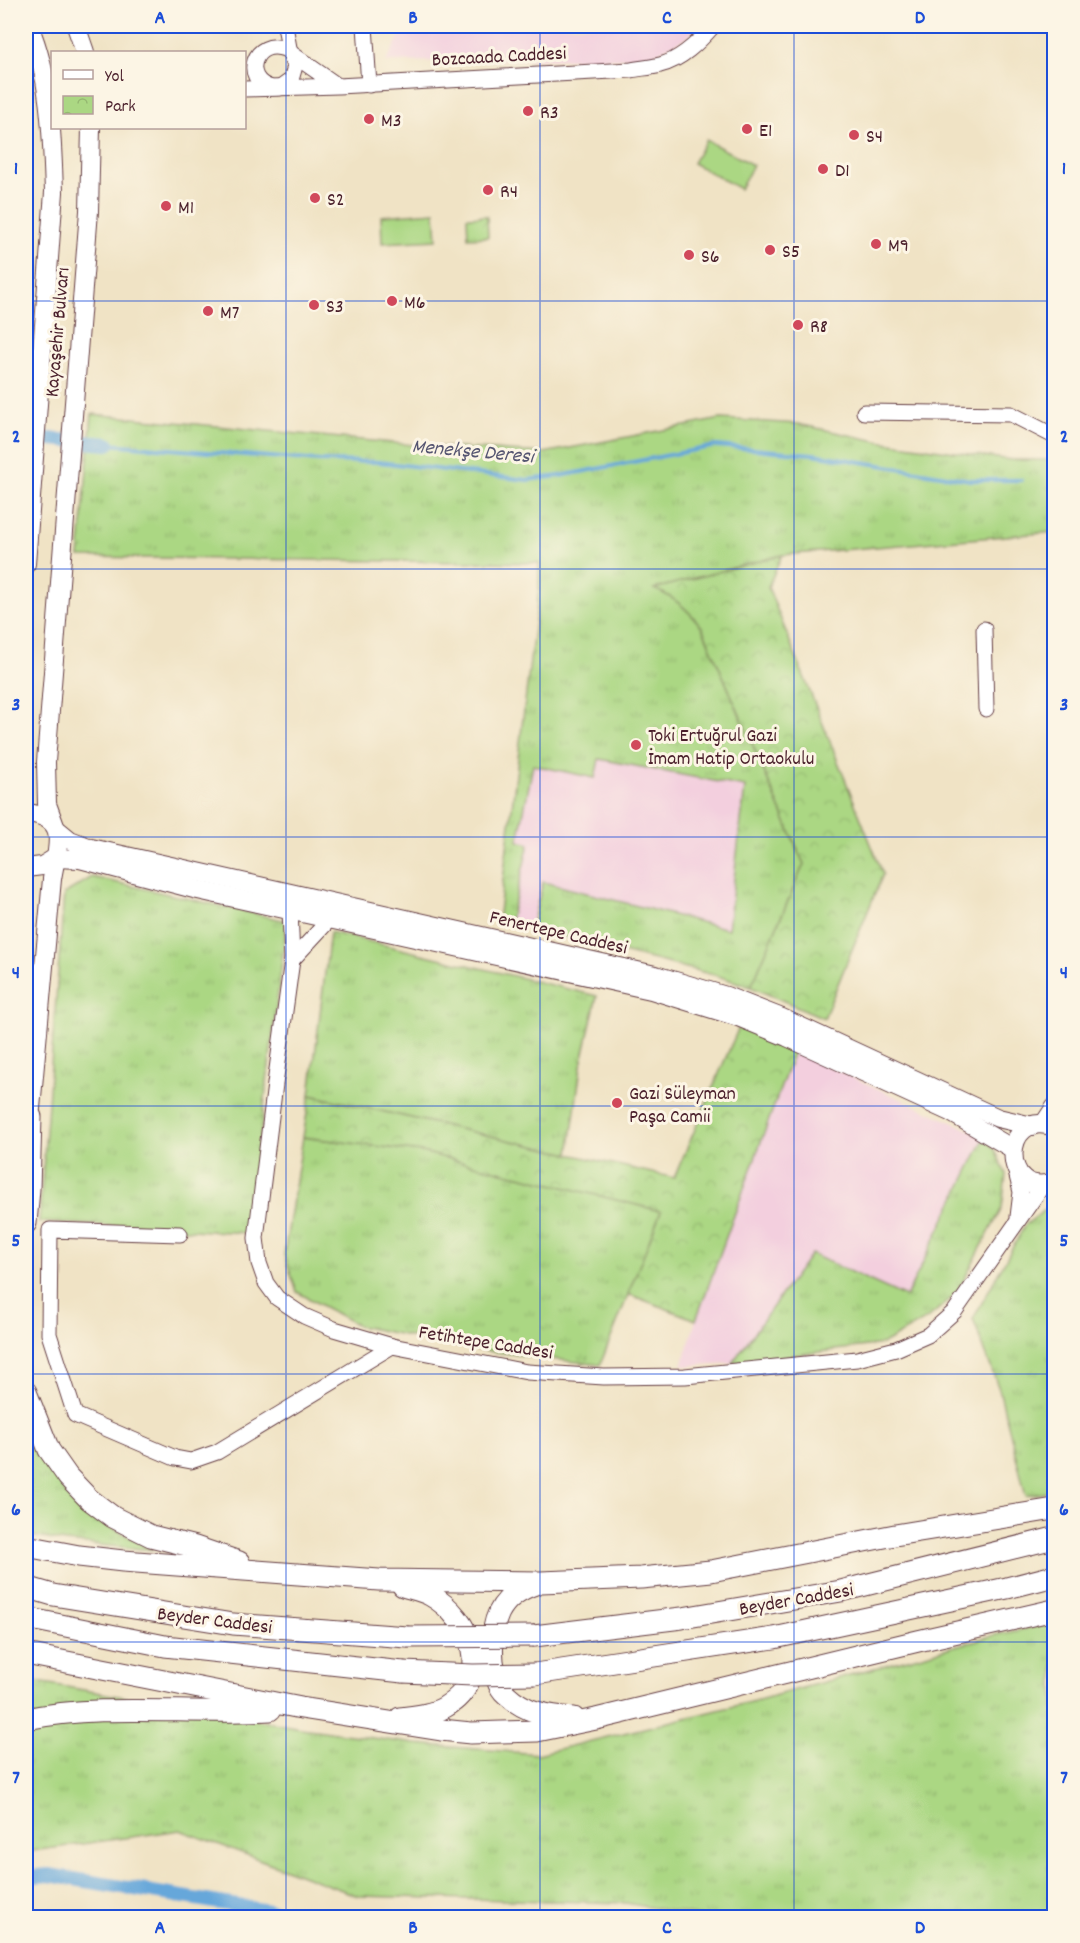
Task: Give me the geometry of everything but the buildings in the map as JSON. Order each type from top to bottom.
[{"type":"highway","points":[[26,1223],[31,1117]]},
{"type":"highway","points":[[26,1392],[49,1450],[89,1499],[113,1517],[151,1536],[195,1547],[265,1570]]},
{"type":"highway","points":[[26,1546],[123,1561],[379,1580],[541,1582],[641,1578],[711,1571],[895,1535],[1054,1509]]},
{"type":"highway","name":"Beyder Caddesi","points":[[26,1587],[53,1595],[233,1624],[407,1637],[534,1636],[682,1618],[841,1591],[1054,1538]]},
{"type":"highway","name":"Beyder Caddesi","points":[[26,1618],[165,1646],[403,1672],[473,1675],[535,1674],[774,1638],[1054,1576]]},
{"type":"highway","points":[[379,1580],[430,1595],[450,1610],[464,1626],[473,1660],[471,1680],[464,1692],[445,1707],[418,1716],[380,1720]]},
{"type":"highway","points":[[541,1582],[523,1588],[509,1597],[494,1622],[492,1640],[497,1681],[504,1693],[531,1711],[552,1716],[596,1719]]},
{"type":"highway","points":[[26,1654],[301,1708],[380,1720],[471,1733],[537,1731],[1054,1610]]},
{"type":"highway","points":[[26,1719],[70,1713],[164,1710],[230,1712],[301,1708]]},
{"type":"main road","name":"Kayaşehir Bulvarı","points":[[29,26],[49,83],[51,122]]},
{"type":"main road","points":[[76,26],[85,49]]},
{"type":"main road","name":"Kayaşehir Bulvarı","points":[[26,564],[51,250],[54,192],[51,129]]},
{"type":"main road","name":"Kayaşehir Bulvarı","points":[[57,829],[47,804],[45,789],[89,211],[93,130]]},
{"type":"main road","name":"Fenertepe Caddesi","points":[[26,813],[47,818],[70,840],[91,848],[655,975],[726,996],[782,1018],[998,1118],[1043,1126]]},
{"type":"main road","points":[[26,1155],[52,879],[59,848],[57,829]]},
{"type":"main road","points":[[26,867],[42,866],[56,858]]},
{"type":"main road","name":"Fenertepe Caddesi","points":[[56,858],[80,859],[198,890],[651,990],[738,1017],[787,1037],[950,1112],[1013,1149]]},
{"type":"main road","points":[[1043,1126],[1023,1130],[1013,1149],[1013,1159],[1015,1168],[1027,1181],[1051,1184]]},
{"type":"street","points":[[285,26],[290,53],[295,66],[291,80],[280,87],[272,88],[256,77],[250,61],[265,48],[279,46],[290,53],[338,86]]},
{"type":"street","points":[[365,26],[369,85]]},
{"type":"street","name":"Bozcaada Caddesi","points":[[246,89],[369,85],[631,70],[662,65],[695,45],[713,26]]},
{"type":"street","points":[[864,412],[1011,414],[1054,436]]},
{"type":"street","points":[[984,629],[986,710]]},
{"type":"street","name":"Fetihtepe Caddesi","points":[[290,909],[292,960],[256,1238],[259,1263],[266,1283],[277,1298],[304,1316],[334,1329],[392,1346],[527,1372],[604,1377],[685,1376],[857,1359],[896,1350],[927,1335],[956,1311],[1017,1220],[1051,1184]]},
{"type":"street","points":[[292,960],[330,918]]},
{"type":"street","points":[[1043,1126],[1054,1106]]},
{"type":"street","points":[[1015,1168],[1021,1192],[1017,1220]]},
{"type":"street","points":[[180,1234],[50,1230],[49,1334],[75,1415],[175,1458],[191,1461],[217,1452],[392,1346]]},
{"type":"shaded area","points":[[405,26],[700,26],[687,37],[644,58],[386,62]]},
{"type":"shaded area","name":"Toki Ertuğrul Gazi İmam Hatip Ortaokulu","points":[[539,588],[654,589],[804,864],[751,987],[718,976],[498,921]]},
{"type":"shaded area","points":[[794,1051],[985,1137],[906,1298],[811,1255],[732,1363],[682,1366],[696,1320]]},
{"type":"green space","points":[[706,140],[753,165],[740,189],[693,163]]},
{"type":"green space","points":[[435,212],[437,240],[382,243],[381,216]]},
{"type":"green space","points":[[487,216],[488,237],[468,238],[467,217]]},
{"type":"green space","points":[[92,414],[424,446],[544,453],[721,419],[798,424],[877,441],[1011,460],[1049,460],[1054,463],[1054,532],[782,555],[655,589],[671,596],[702,627],[804,864],[751,987],[718,976],[531,929],[543,882],[728,929],[745,787],[599,759],[595,778],[533,765],[518,841],[529,844],[509,924],[498,921],[539,588],[539,563],[79,557]]},
{"type":"green space","points":[[782,555],[768,587],[883,874],[824,1018],[751,987],[804,864],[702,627],[681,605],[654,589]]},
{"type":"green space","points":[[92,877],[287,921],[248,1233],[39,1222],[64,894]]},
{"type":"green space","points":[[330,932],[597,996],[581,1066],[569,1154],[310,1095]]},
{"type":"green space","points":[[739,1027],[794,1051],[696,1320],[628,1294],[661,1211],[422,1152],[303,1137],[310,1095],[674,1178]]},
{"type":"green space","points":[[303,1137],[422,1152],[662,1211],[600,1365],[472,1349],[359,1326],[297,1292],[284,1255]]},
{"type":"green space","points":[[985,1137],[995,1150],[1006,1174],[1002,1208],[957,1293],[927,1319],[883,1344],[732,1363],[811,1254],[906,1297]]},
{"type":"green space","points":[[1054,1207],[1054,1491],[1026,1496],[999,1389],[973,1319],[1025,1225],[1048,1208]]},
{"type":"green space","points":[[26,1414],[41,1456],[66,1491],[102,1522],[153,1550],[65,1542],[26,1535]]},
{"type":"green space","points":[[1054,1623],[1054,1917],[709,1918],[626,1903],[358,1896],[180,1830],[26,1852],[26,1680],[301,1728],[415,1744],[538,1754],[755,1701],[995,1635]]},
{"type":"waterway","name":"Menekşe Deresi","points":[[26,437],[108,444]]},
{"type":"waterway","name":"Menekşe Deresi","points":[[108,444],[320,461],[379,462],[527,480],[560,476],[716,446],[813,454],[971,480],[1021,480]]},
{"type":"waterway","points":[[26,1877],[49,1875],[293,1915],[296,1918]]},
{"type":"place","name":"R3","points":[[528,111]]},
{"type":"place","name":"M3","points":[[369,119]]},
{"type":"place","name":"E1","points":[[747,129]]},
{"type":"place","name":"S4","points":[[854,135]]},
{"type":"place","name":"D1","points":[[823,169]]},
{"type":"place","name":"R4","points":[[488,190]]},
{"type":"place","name":"S2","points":[[315,198]]},
{"type":"place","name":"M1","points":[[166,206]]},
{"type":"place","name":"M9","points":[[876,244]]},
{"type":"place","name":"S5","points":[[770,250]]},
{"type":"place","name":"S6","points":[[689,255]]},
{"type":"place","name":"M6","points":[[392,301]]},
{"type":"place","name":"S3","points":[[314,305]]},
{"type":"place","name":"M7","points":[[208,311]]},
{"type":"place","name":"R8","points":[[798,325]]},
{"type":"place","name":"Toki Ertuğrul Gazi İmam Hatip Ortaokulu","points":[[636,745]]},
{"type":"place","name":"Gazi Süleyman Paşa Camii","points":[[617,1103]]}]
